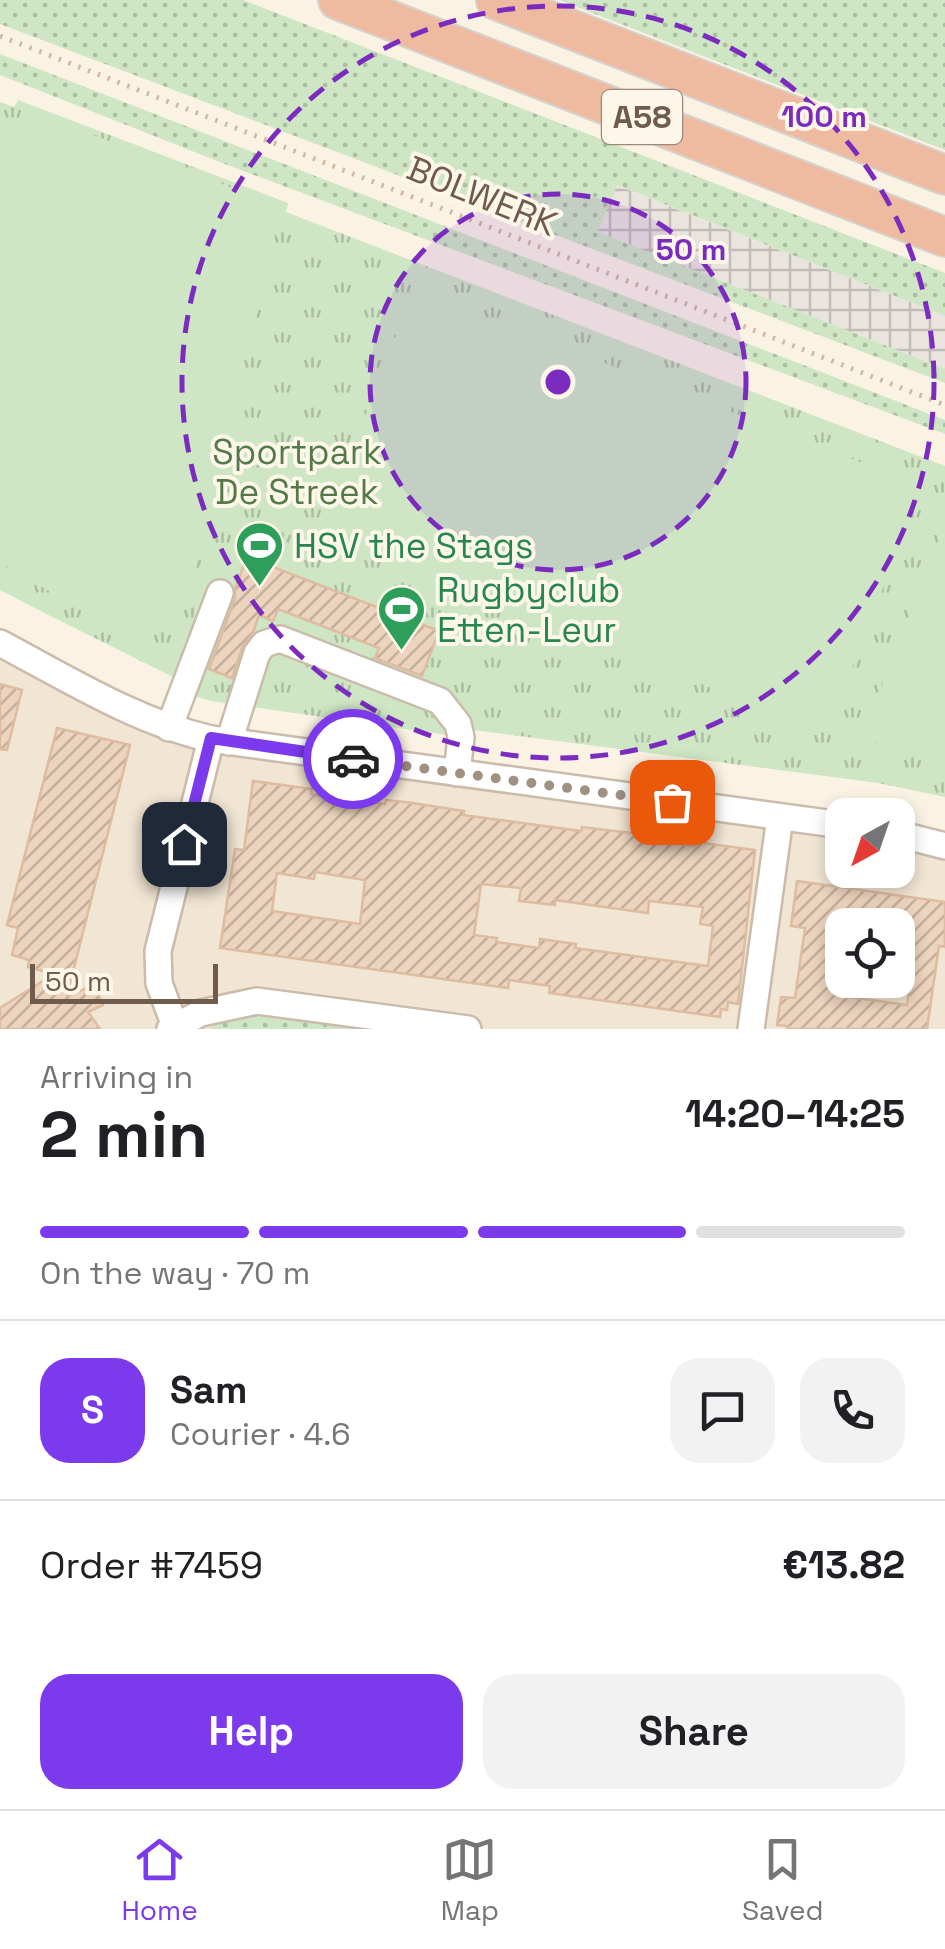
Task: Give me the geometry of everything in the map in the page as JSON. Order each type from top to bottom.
[{"type":"highway","name":"A58","points":[[338,0],[945,237]]},
{"type":"highway","name":"A58","points":[[496,0],[945,175]]},
{"type":"street","points":[[170,728],[220,593]]},
{"type":"street","points":[[457,773],[461,737],[458,724],[440,701],[280,640],[264,644],[257,652],[220,740],[158,951],[159,983],[173,1028],[201,1013],[257,1000],[468,1029]]},
{"type":"street","points":[[0,643],[124,709],[170,728],[220,740],[825,823]]},
{"type":"street","points":[[752,1029],[780,817]]},
{"type":"street","points":[[915,838],[945,846]]},
{"type":"path","name":"BOLWERK","points":[[0,36],[945,405]]},
{"type":"shaded area","points":[[616,185],[945,316],[945,369],[597,232]]},
{"type":"shaded area","points":[[0,643],[159,724],[825,822],[825,888],[915,888],[915,838],[945,846],[945,1029],[0,1029]]},
{"type":"green space","points":[[0,0],[243,0],[945,273],[945,316],[617,185],[598,232],[945,369],[945,383],[0,24]]},
{"type":"green space","points":[[559,0],[945,0],[945,150]]},
{"type":"green space","points":[[0,54],[945,420],[945,434],[230,166],[0,75]]},
{"type":"green space","name":"Sportpark De Streek","points":[[18,100],[288,203],[286,212],[945,466],[945,797],[878,783],[473,730],[471,738],[461,737],[211,701],[192,693],[173,677],[0,590],[0,102],[14,107]]},
{"type":"green space","points":[[0,118],[64,124],[282,207],[235,397],[247,401],[213,543],[202,541],[187,583],[167,609],[145,620],[119,620],[91,612],[0,563]]},
{"type":"green space","points":[[414,289],[922,486],[827,733],[319,536]]},
{"type":"green space","points":[[945,523],[945,769],[862,736]]},
{"type":"green space","points":[[243,1009],[418,1029],[212,1029],[211,1018]]},
{"type":"building","points":[[247,557],[439,631],[422,676],[375,658],[379,648],[278,609],[273,621],[259,615],[232,678],[209,669]]},
{"type":"building","points":[[0,684],[22,690],[7,750],[0,749]]},
{"type":"building","points":[[57,728],[130,745],[67,996],[94,985],[103,1005],[88,1012],[100,1029],[0,1029],[0,1008],[54,974],[28,967],[29,960],[12,955],[18,928],[7,925]]},
{"type":"building","points":[[253,781],[312,789],[311,794],[464,811],[463,815],[581,831],[582,827],[641,834],[640,839],[695,846],[696,842],[755,850],[738,1004],[728,1002],[720,1017],[549,993],[550,986],[509,980],[508,988],[220,948],[235,849],[244,850]],"holes":[[[315,872],[365,880],[360,924],[272,911],[277,873],[314,879]],[[481,884],[521,888],[519,901],[555,905],[555,900],[648,913],[649,901],[703,907],[700,924],[713,926],[708,966],[575,948],[576,944],[540,939],[539,948],[474,935]]]},
{"type":"building","points":[[797,881],[945,902],[945,947],[939,946],[927,1029],[787,1029],[788,1026],[777,1025],[781,997],[795,998],[805,928],[791,926]]},
{"type":"way so far","points":[[353,759],[672,802]]},
{"type":"place","name":"HSV the Stags","points":[[259,588]]},
{"type":"place","name":"Rugbyclub Etten-Leur","points":[[402,652]]},
{"type":"route","points":[[184,844],[211,738],[353,759]]}]
